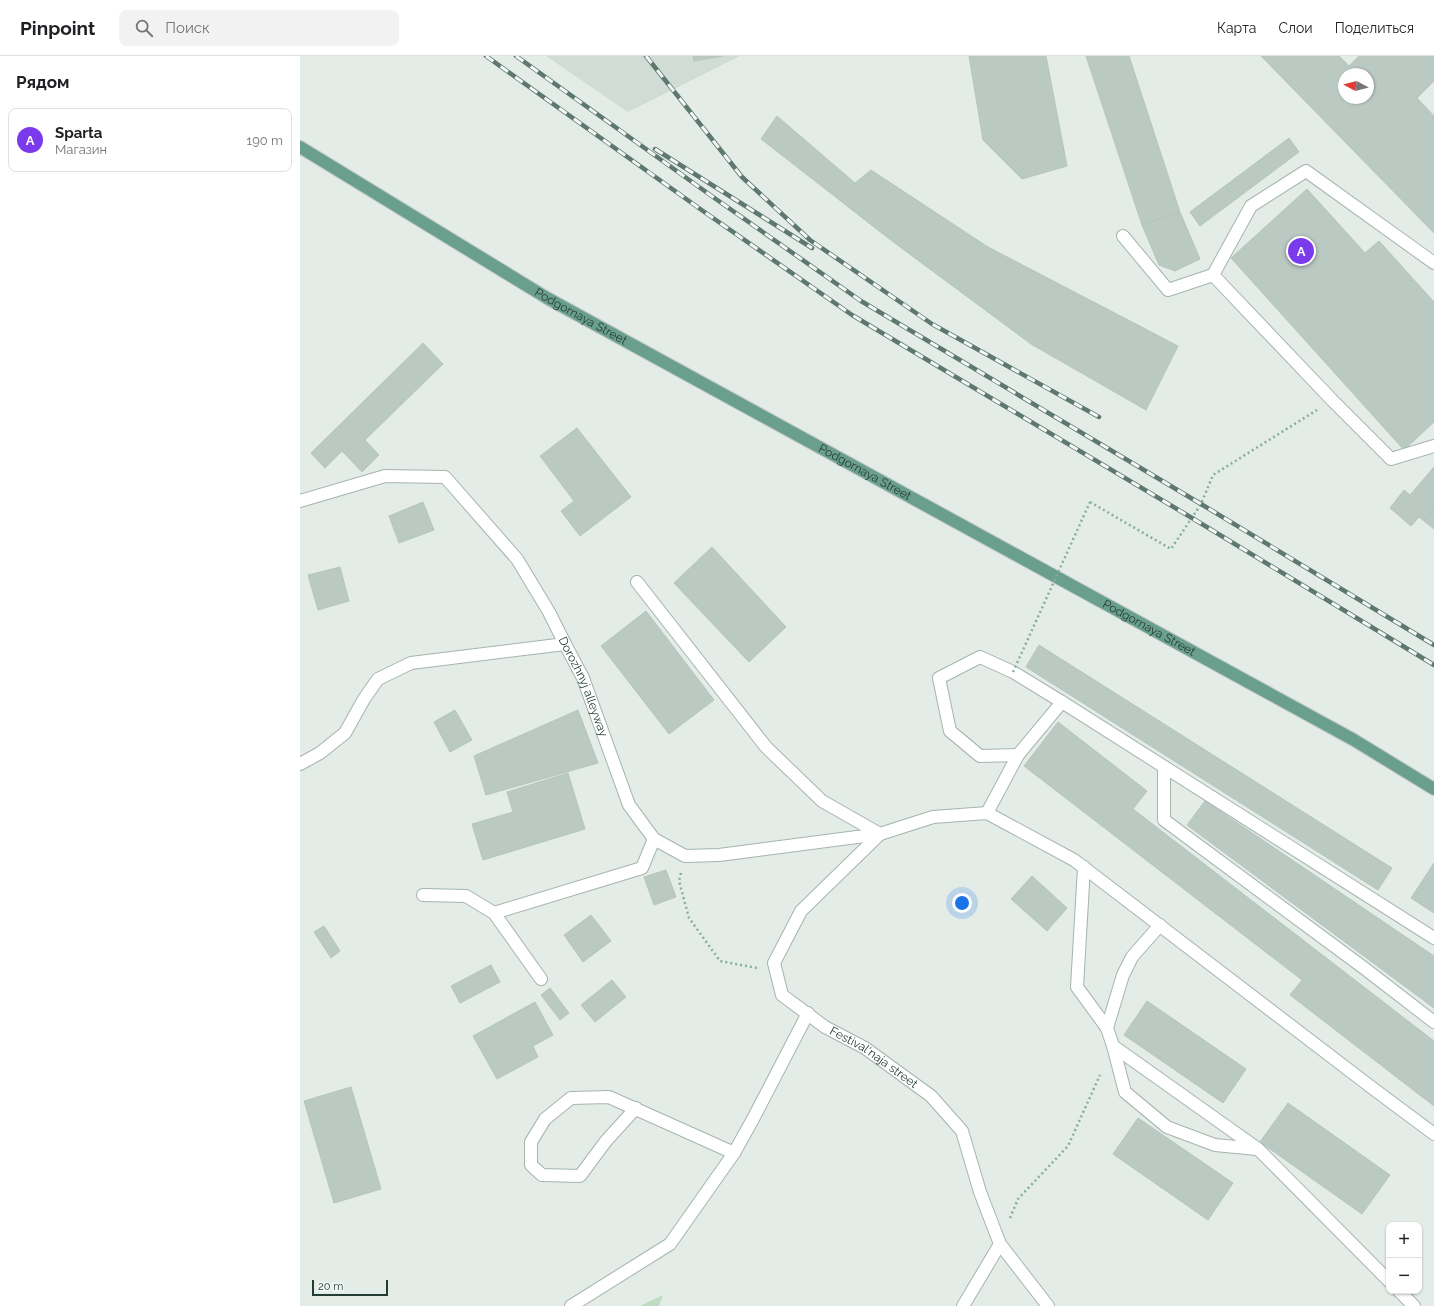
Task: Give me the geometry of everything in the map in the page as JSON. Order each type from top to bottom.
[{"type":"main road","name":"Podgornaya Street","points":[[300,147],[547,298],[1354,740],[1434,789]]},
{"type":"street","points":[[1123,236],[1168,290],[1213,275],[1251,206],[1306,171],[1434,263]]},
{"type":"street","points":[[1213,275],[1332,400],[1391,459],[1434,446]]},
{"type":"street","name":"Dorozhnyj alleyway","points":[[300,501],[385,476],[445,477],[517,559],[549,612],[564,644],[583,678],[629,805],[654,839],[685,856]]},
{"type":"street","points":[[636,582],[766,747],[822,801],[880,834]]},
{"type":"street","points":[[300,764],[320,753],[345,733],[364,699],[378,679],[411,663],[564,644]]},
{"type":"street","points":[[1018,755],[980,756],[950,731],[939,678],[980,657],[1013,672],[1434,938]]},
{"type":"street","points":[[987,813],[1018,755],[1062,702]]},
{"type":"street","points":[[1164,766],[1164,820],[1434,1022]]},
{"type":"street","points":[[685,856],[719,855],[880,834],[933,817],[987,813],[1074,860],[1084,867],[1434,1134]]},
{"type":"street","points":[[774,963],[801,911],[880,834]]},
{"type":"street","points":[[494,913],[642,868],[654,839]]},
{"type":"street","points":[[1084,867],[1077,987],[1107,1028],[1125,1092],[1167,1127],[1215,1145],[1258,1149]]},
{"type":"street","points":[[423,895],[466,896],[494,913],[541,979]]},
{"type":"street","points":[[1107,1028],[1123,975],[1132,957],[1160,925]]},
{"type":"street","name":"Festival'naja street","points":[[774,963],[782,996],[808,1013],[825,1027],[865,1048],[931,1096],[962,1131],[980,1192],[1000,1244],[1048,1306]]},
{"type":"street","points":[[571,1306],[670,1244],[734,1153],[808,1013]]},
{"type":"street","points":[[1113,1046],[1258,1149],[1386,1278]]},
{"type":"street","points":[[636,1108],[606,1141],[580,1176],[542,1175],[531,1165],[531,1142],[545,1119],[571,1098],[609,1097],[636,1108],[734,1153]]},
{"type":"street","points":[[963,1306],[1000,1244]]},
{"type":"street","points":[[1402,1294],[1414,1306]]},
{"type":"path","points":[[1013,672],[1090,502],[1171,549],[1201,504],[1213,475],[1332,400]]},
{"type":"path","points":[[685,856],[679,881],[689,918],[720,961],[755,969],[774,963]]},
{"type":"path","points":[[1000,1244],[1018,1199],[1068,1146],[1100,1075]]},
{"type":"shaded area","points":[[546,56],[740,56],[628,112]]},
{"type":"green space","points":[[663,1295],[659,1306],[640,1306]]},
{"type":"building","points":[[693,56],[723,56],[694,61]]},
{"type":"building","points":[[969,56],[1046,56],[1067,166],[1022,179],[983,140]]},
{"type":"building","points":[[1086,56],[1129,56],[1180,212],[1142,225]]},
{"type":"building","points":[[1261,56],[1339,56],[1349,66],[1359,56],[1434,56],[1434,81],[1417,98],[1434,116],[1434,233]]},
{"type":"building","points":[[777,116],[855,183],[871,170],[988,247],[1178,346],[1146,410],[1031,344],[892,241],[761,139]]},
{"type":"building","points":[[1289,138],[1299,152],[1200,226],[1190,212]]},
{"type":"building","points":[[1307,189],[1365,253],[1379,241],[1434,302],[1434,422],[1404,450],[1231,258]]},
{"type":"building","points":[[1180,212],[1200,259],[1175,271],[1159,265],[1142,225]]},
{"type":"building","points":[[423,343],[443,364],[365,440],[379,455],[362,472],[342,451],[325,468],[311,453]]},
{"type":"building","points":[[577,428],[631,497],[580,536],[561,511],[574,501],[540,456]]},
{"type":"building","points":[[1434,467],[1434,509],[1424,521],[1419,517],[1411,526],[1390,508],[1404,490],[1410,495]]},
{"type":"building","points":[[423,502],[434,530],[399,543],[389,516]]},
{"type":"building","points":[[1434,509],[1434,529],[1424,521]]},
{"type":"building","points":[[712,547],[786,627],[749,662],[674,583]]},
{"type":"building","points":[[340,567],[349,601],[318,610],[308,575]]},
{"type":"building","points":[[646,611],[714,700],[669,734],[601,646]]},
{"type":"building","points":[[1039,645],[1392,868],[1378,890],[1026,667]]},
{"type":"building","points":[[455,710],[472,740],[450,752],[434,722]]},
{"type":"building","points":[[578,710],[598,763],[486,795],[474,756]]},
{"type":"building","points":[[1058,722],[1147,791],[1133,809],[1434,1041],[1434,1106],[1290,995],[1302,980],[1024,766]]},
{"type":"building","points":[[568,773],[585,829],[483,860],[472,824],[513,812],[507,792]]},
{"type":"building","points":[[1205,801],[1434,956],[1434,1008],[1187,825]]},
{"type":"building","points":[[1434,863],[1434,913],[1411,898]]},
{"type":"building","points":[[666,870],[676,897],[654,905],[644,877]]},
{"type":"building","points":[[1032,876],[1067,908],[1047,931],[1011,899]]},
{"type":"building","points":[[591,915],[611,941],[583,962],[564,935]]},
{"type":"building","points":[[324,926],[340,951],[331,958],[314,932]]},
{"type":"building","points":[[491,965],[500,982],[460,1003],[451,986]]},
{"type":"building","points":[[612,980],[626,997],[595,1022],[581,1005]]},
{"type":"building","points":[[550,988],[569,1013],[560,1020],[541,995]]},
{"type":"building","points":[[1147,1001],[1246,1069],[1223,1103],[1124,1035]]},
{"type":"building","points":[[535,1002],[553,1035],[533,1046],[538,1057],[497,1079],[473,1036]]},
{"type":"building","points":[[351,1087],[381,1189],[334,1203],[304,1101]]},
{"type":"building","points":[[1288,1103],[1390,1175],[1362,1214],[1260,1142]]},
{"type":"building","points":[[1138,1118],[1233,1183],[1208,1220],[1113,1154]]},
{"type":"railway","points":[[486,56],[852,315],[1192,518],[1434,665]]},
{"type":"railway","points":[[516,56],[861,301],[1434,645]]},
{"type":"railway","points":[[646,56],[742,177],[810,240],[932,324],[1099,417]]},
{"type":"railway","points":[[655,149],[812,248]]},
{"type":"place","name":"Sparta","points":[[1301,251]]}]
